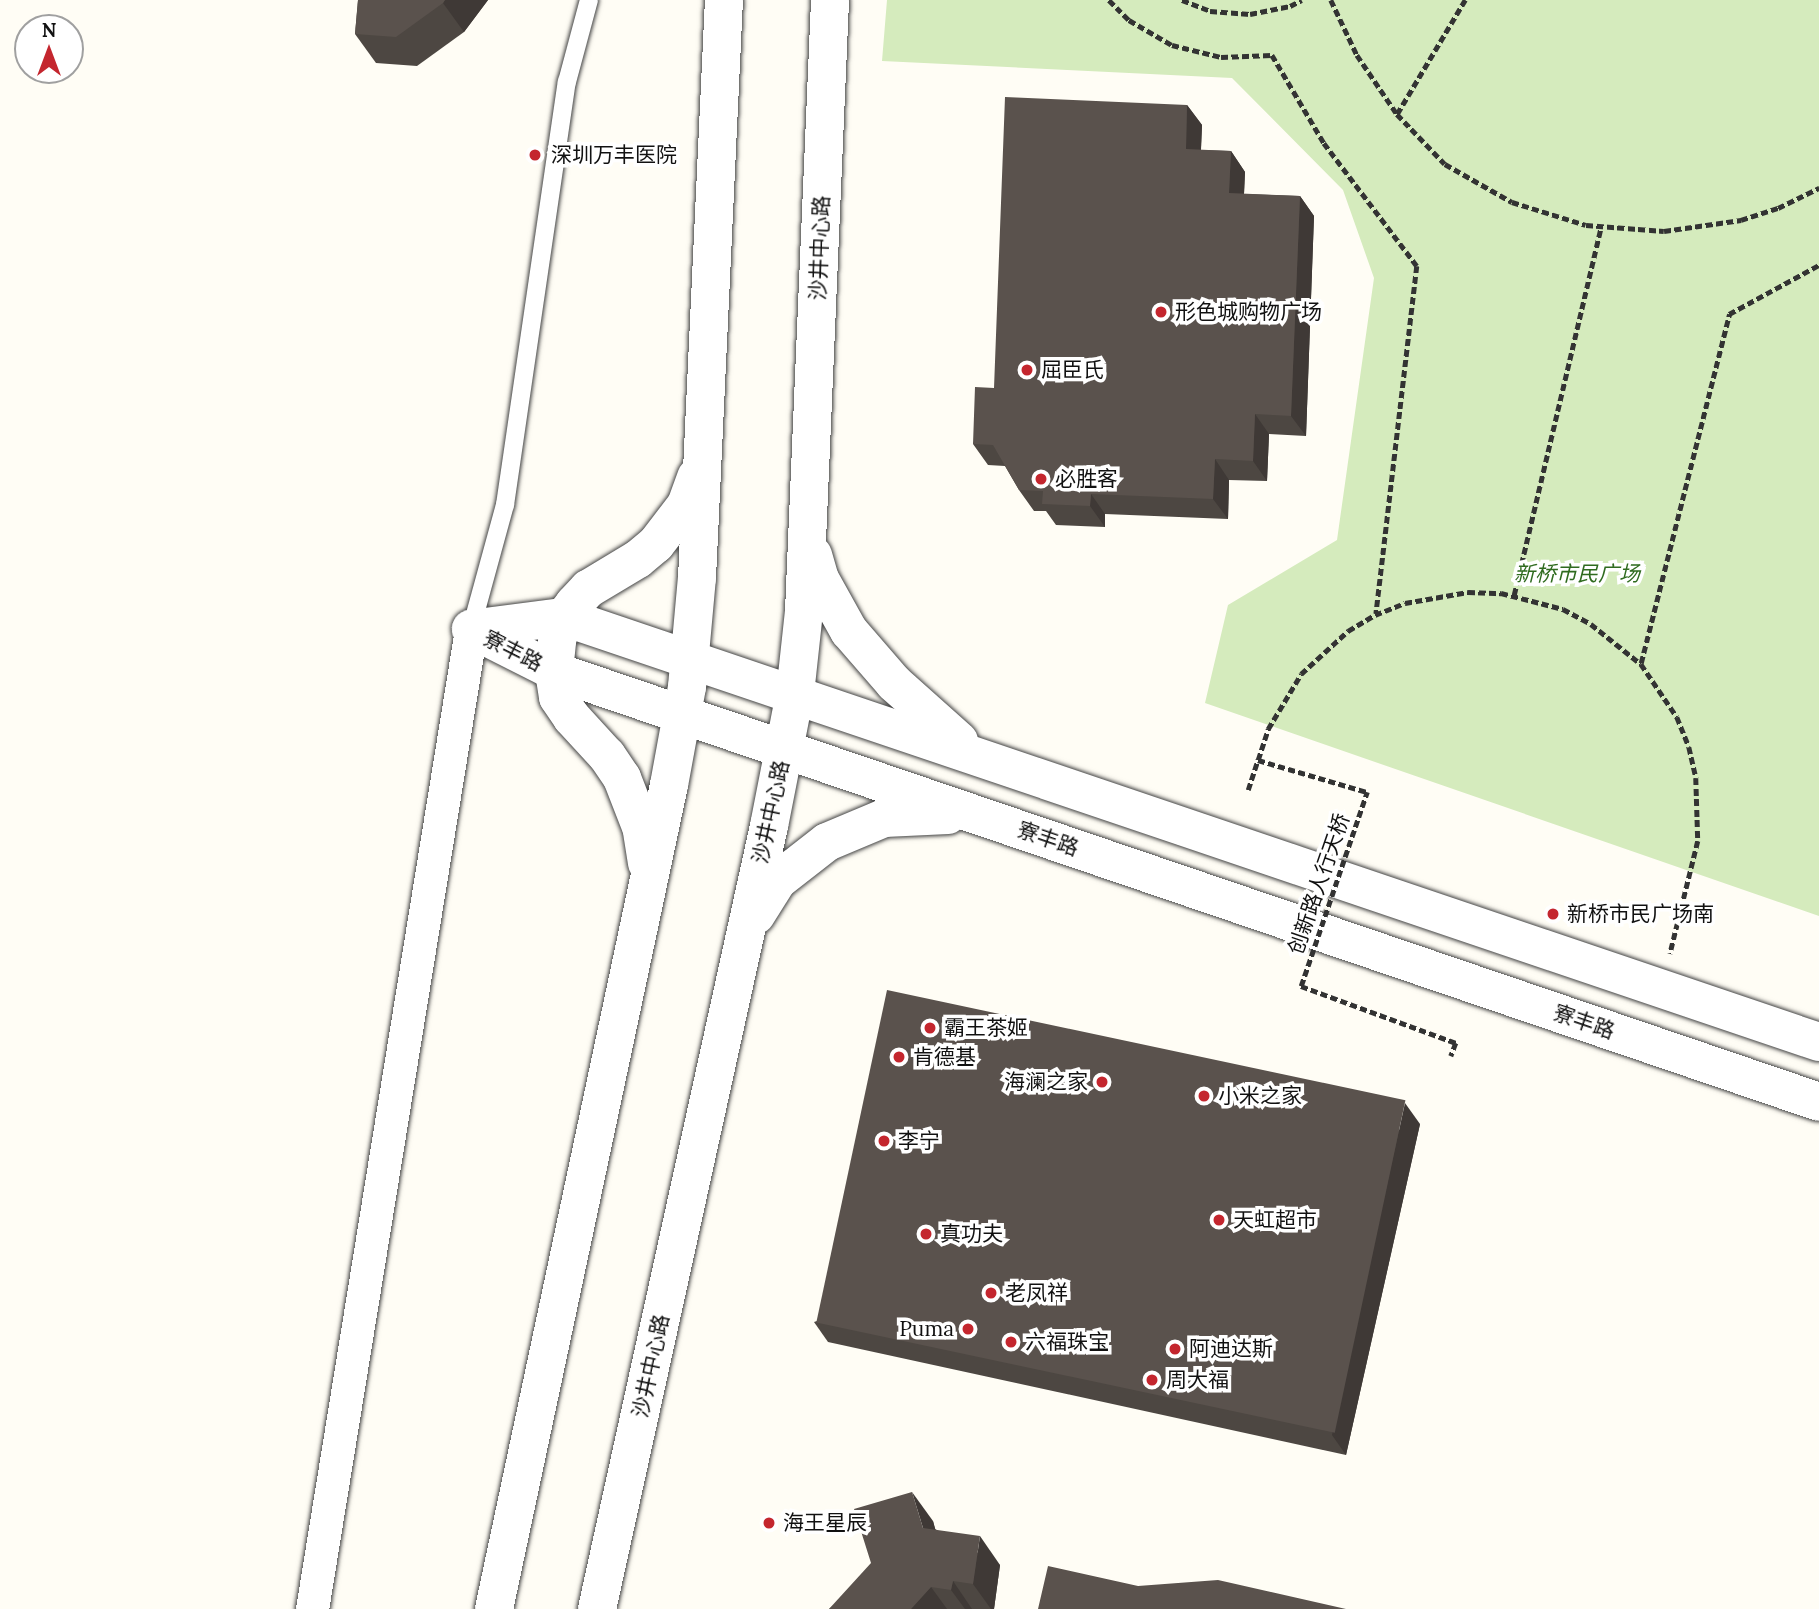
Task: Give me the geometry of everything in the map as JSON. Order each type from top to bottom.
[{"type":"street","points":[[494,1609],[682,715],[690,659],[703,459],[724,0]]},
{"type":"street","name":"沙井中心路","points":[[597,1609],[745,935],[794,694],[804,611],[830,0]]},
{"type":"street","points":[[649,879],[641,827],[622,778],[558,697],[554,671],[557,639],[565,617],[588,589],[638,559],[656,544],[686,505],[703,459]]},
{"type":"street","points":[[808,527],[820,579],[856,640],[923,712],[954,738],[993,762]]},
{"type":"street","name":"寮丰路","points":[[471,629],[565,617],[1819,1042]]},
{"type":"street","name":"寮丰路","points":[[471,629],[554,671],[1819,1102]]},
{"type":"street","points":[[312,1609],[471,629]]},
{"type":"street","points":[[745,935],[777,881],[800,860],[854,828],[884,818],[911,815],[985,818]]},
{"type":"lane","points":[[471,629],[505,505],[568,82],[589,0]]},
{"type":"path","points":[[1109,0],[1129,20],[1172,45],[1222,57],[1272,55],[1304,111],[1354,185],[1417,266],[1375,615]]},
{"type":"path","points":[[1182,0],[1210,11],[1250,15],[1290,6],[1301,0]]},
{"type":"path","points":[[1331,0],[1357,55],[1397,114],[1445,164],[1477,185],[1549,216],[1601,227],[1664,231],[1703,227],[1778,208],[1819,188]]},
{"type":"path","points":[[1397,114],[1465,0]]},
{"type":"path","points":[[1514,596],[1601,227]]},
{"type":"path","points":[[1641,664],[1729,314],[1819,265]]},
{"type":"path","points":[[1248,790],[1268,729],[1301,674],[1348,631],[1375,615],[1436,595],[1468,592],[1514,596],[1563,609],[1591,624],[1641,664],[1661,689],[1689,747],[1699,810],[1698,841],[1661,988]]},
{"type":"path","name":"创新路人行天桥","points":[[1258,760],[1367,792],[1301,986],[1456,1043],[1451,1056]]},
{"type":"green space","name":"新桥市民广场","points":[[887,0],[1819,0],[1819,916],[1205,703],[1228,605],[1337,540],[1374,278],[1343,190],[1232,78],[882,61]]},
{"type":"building","points":[[358,0],[445,0],[396,37],[355,34]]},
{"type":"building","name":"形色城购物广场","points":[[1005,97],[1187,105],[1186,149],[1231,151],[1229,193],[1300,196],[1291,416],[1255,414],[1253,461],[1215,459],[1213,499],[1091,494],[1090,506],[1042,504],[1043,491],[1019,490],[993,445],[973,444],[975,387],[994,388]]},
{"type":"building","points":[[887,990],[1405,1100],[1335,1433],[816,1323]]},
{"type":"building","points":[[912,1492],[923,1528],[980,1536],[973,1584],[953,1581],[951,1590],[931,1587],[911,1609],[829,1609],[871,1563],[854,1509]]},
{"type":"building","points":[[1048,1566],[1138,1586],[1218,1580],[1346,1609],[1038,1609]]},
{"type":"place","name":"深圳万丰医院","points":[[535,155]]},
{"type":"place","name":"形色城购物广场","points":[[1161,312]]},
{"type":"place","name":"屈臣氏","points":[[1027,370]]},
{"type":"place","name":"必胜客","points":[[1041,479]]},
{"type":"place","name":"新桥市民广场南","points":[[1553,914]]},
{"type":"place","name":"霸王茶姬","points":[[930,1028]]},
{"type":"place","name":"肯德基","points":[[899,1057]]},
{"type":"place","name":"海澜之家","points":[[1102,1082]]},
{"type":"place","name":"小米之家","points":[[1204,1096]]},
{"type":"place","name":"李宁","points":[[884,1141]]},
{"type":"place","name":"天虹超市","points":[[1219,1220]]},
{"type":"place","name":"真功夫","points":[[926,1234]]},
{"type":"place","name":"老凤祥","points":[[991,1293]]},
{"type":"place","name":"Puma","points":[[968,1329]]},
{"type":"place","name":"六福珠宝","points":[[1011,1342]]},
{"type":"place","name":"阿迪达斯","points":[[1175,1349]]},
{"type":"place","name":"周大福","points":[[1152,1380]]},
{"type":"place","name":"海王星辰","points":[[769,1523]]}]
